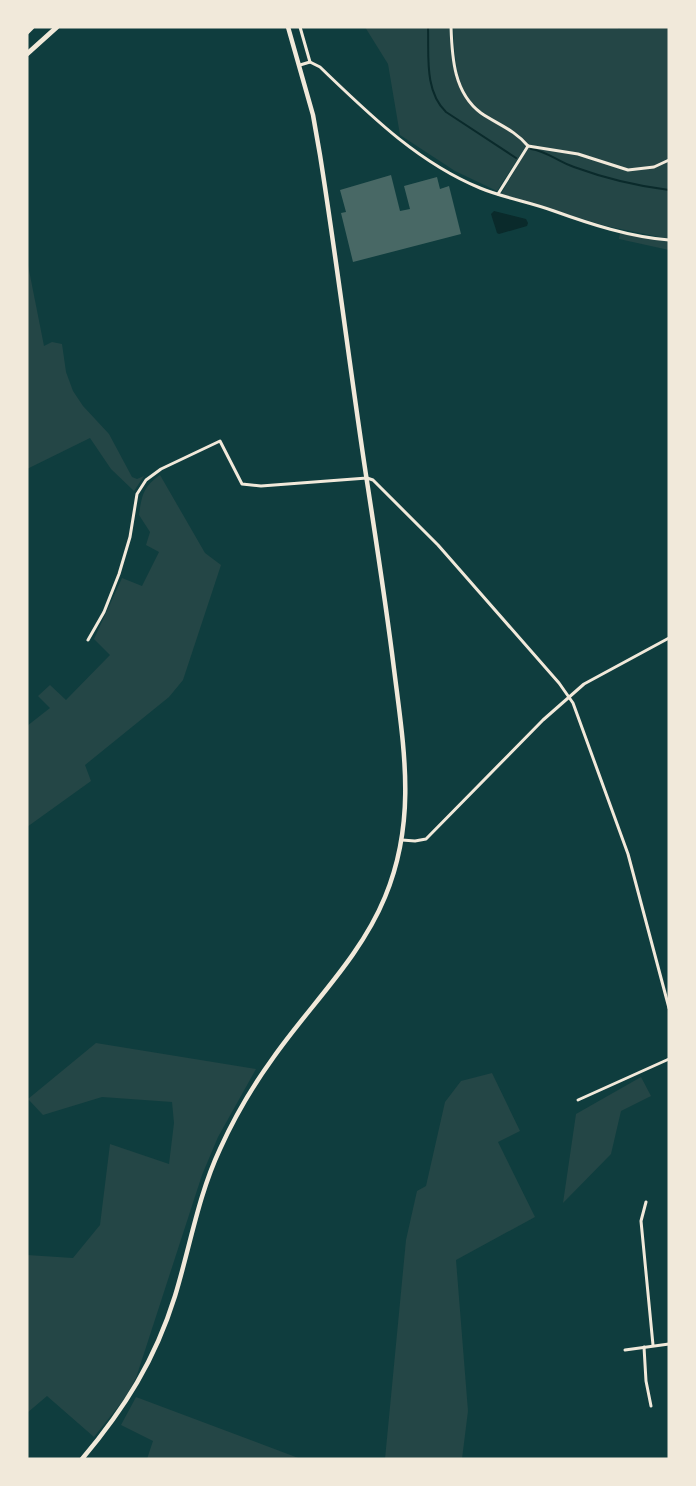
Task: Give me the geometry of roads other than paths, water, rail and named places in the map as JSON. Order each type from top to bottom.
[{"type":"highway","points":[[27,32],[32,27]]},
{"type":"highway","points":[[27,54],[57,27]]},
{"type":"main road","points":[[82,1459],[105,1433],[136,1386],[156,1348],[175,1294],[198,1204],[218,1153],[239,1109],[274,1056],[362,940],[384,900],[399,858],[402,840],[406,790],[404,752],[388,620],[320,155],[300,65],[288,27]]},
{"type":"street","points":[[300,27],[310,62],[320,68],[377,122],[402,142],[453,175],[498,194],[606,227],[669,240]]},
{"type":"street","points":[[451,27],[458,83],[468,101],[481,113],[521,137],[528,146],[578,153],[627,170],[654,167],[669,160]]},
{"type":"street","points":[[300,65],[310,62]]},
{"type":"street","points":[[498,194],[528,146]]},
{"type":"street","points":[[88,640],[104,612],[119,574],[130,537],[137,494],[146,480],[161,469],[220,441],[242,484],[261,486],[367,478],[373,480],[438,545],[570,697],[628,854],[669,1008]]},
{"type":"street","points":[[402,840],[414,842],[426,839],[543,720],[584,684],[669,638]]},
{"type":"street","points":[[578,1100],[669,1059]]},
{"type":"street","points":[[646,1202],[641,1221],[653,1345]]},
{"type":"street","points":[[625,1350],[669,1344]]},
{"type":"street","points":[[644,1347],[646,1381],[651,1406]]},
{"type":"waterway","points":[[428,27],[429,72],[434,94],[439,103],[446,112],[516,158]]},
{"type":"waterway","points":[[531,149],[597,175],[669,190]]}]
